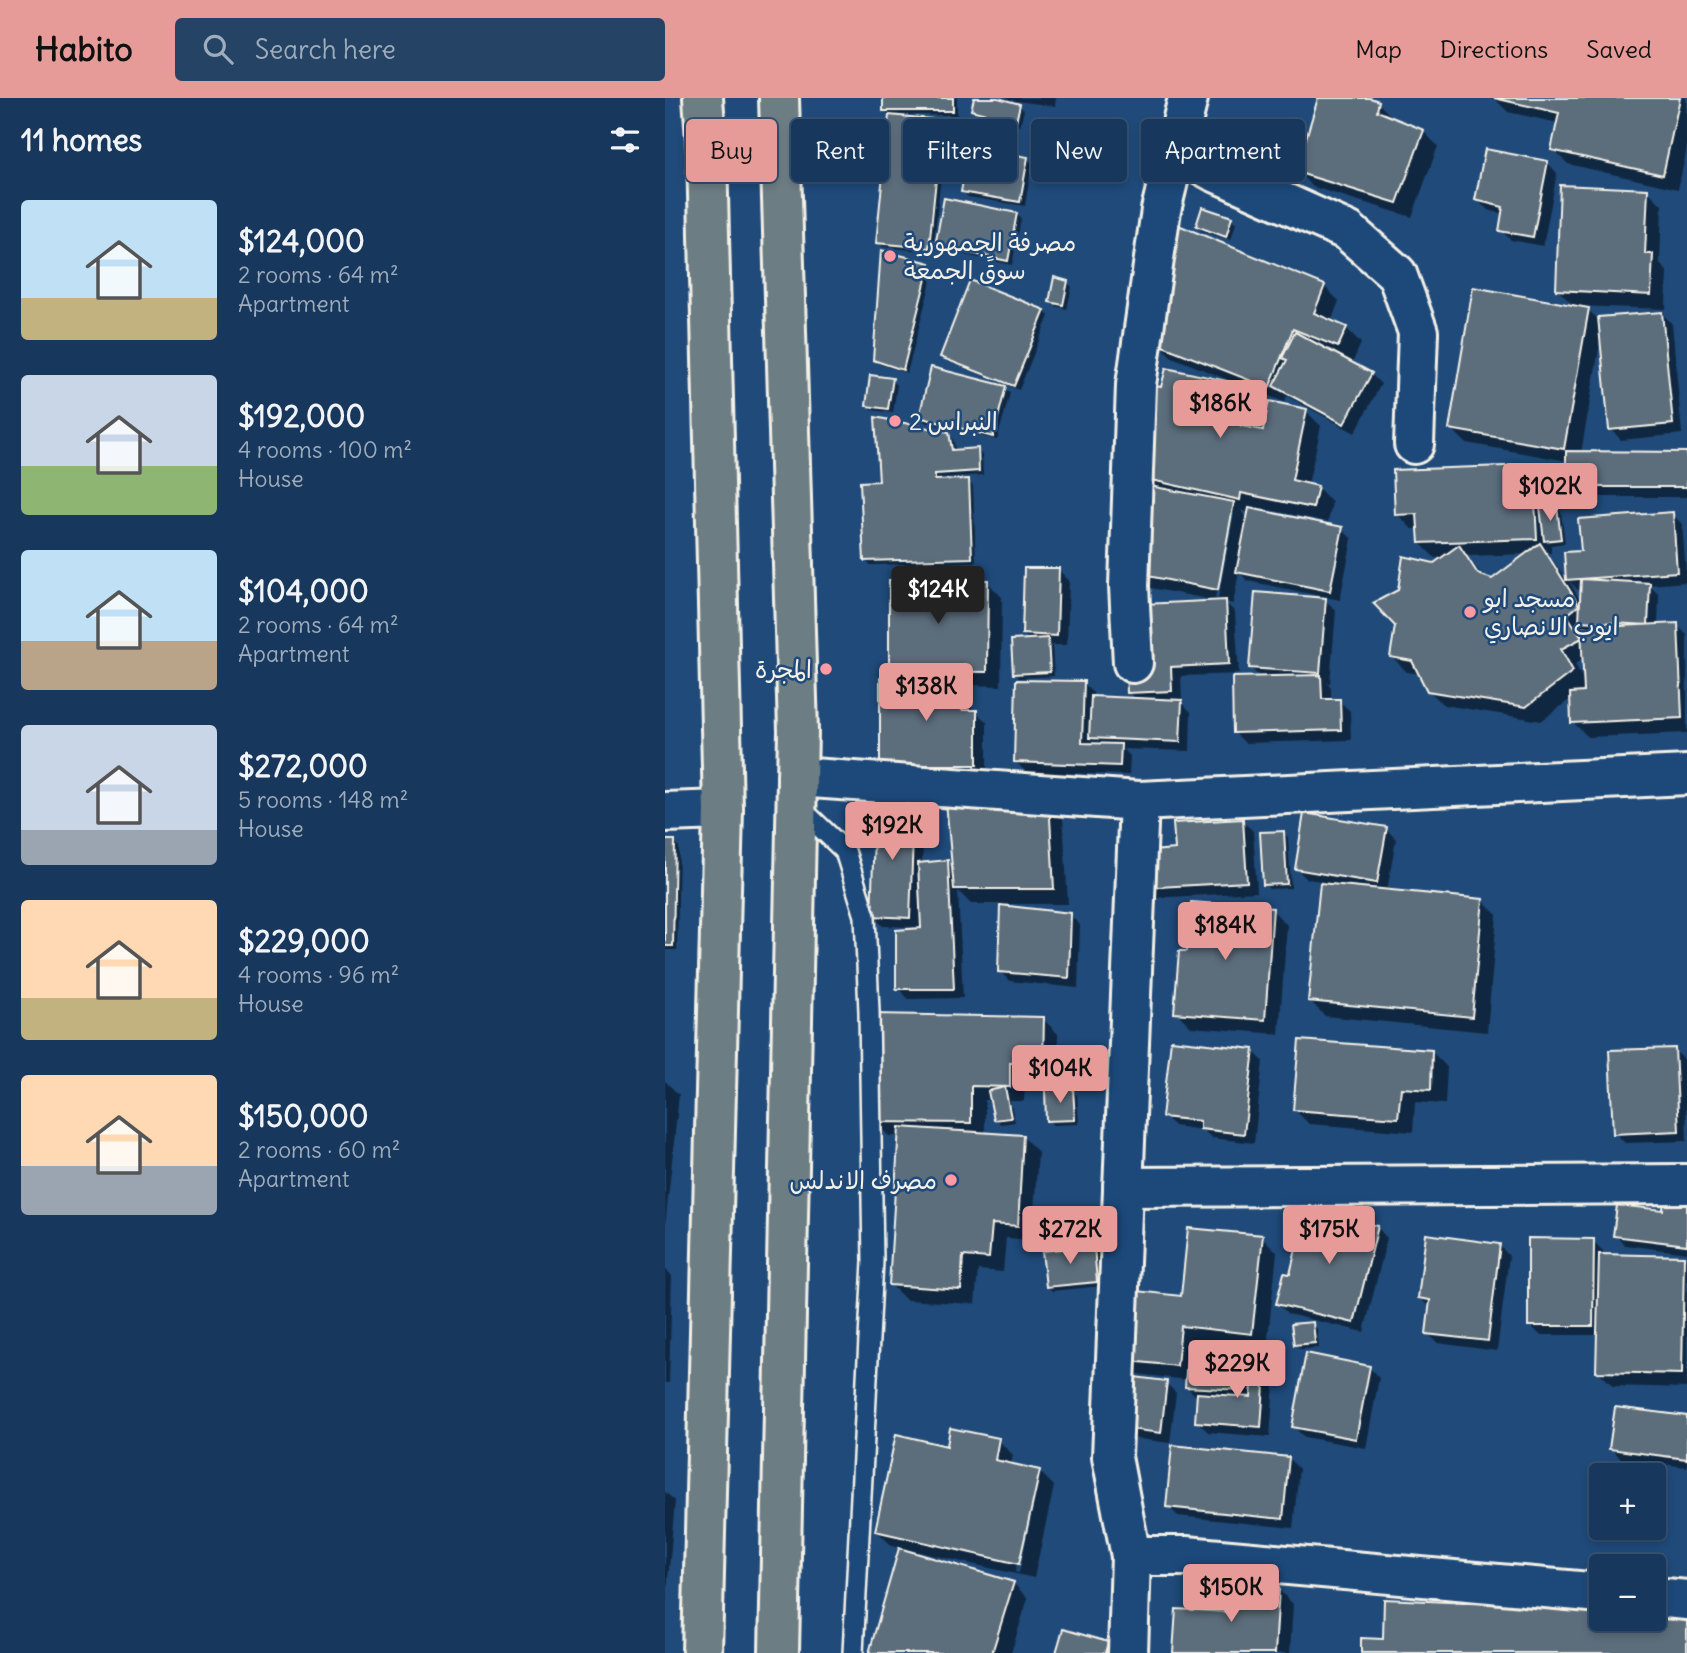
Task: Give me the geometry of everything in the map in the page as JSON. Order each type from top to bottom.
[{"type":"main road","points":[[702,1653],[723,810],[703,98]]},
{"type":"main road","points":[[779,98],[797,791],[779,1653]]},
{"type":"street","points":[[1183,119],[1188,98]]},
{"type":"street","points":[[1133,663],[1129,586],[1136,385],[1161,209],[1167,182]]},
{"type":"street","points":[[1238,182],[1348,231],[1397,274],[1419,332],[1414,444]]},
{"type":"street","points":[[797,791],[1139,801],[1687,775]]},
{"type":"street","points":[[1128,1653],[1131,1556],[1112,1457],[1139,801]]},
{"type":"street","points":[[665,812],[723,810]]},
{"type":"street","points":[[1123,1187],[1687,1184]]},
{"type":"street","points":[[1131,1556],[1186,1556],[1589,1592]]},
{"type":"street","points":[[1666,1598],[1687,1600]]},
{"type":"lane","points":[[797,791],[845,851],[865,916],[873,1261],[853,1653]]},
{"type":"building","points":[[883,98],[953,98],[953,111],[883,111]]},
{"type":"building","points":[[974,98],[998,98],[1020,104],[1017,119],[1005,119],[971,110]]},
{"type":"building","points":[[1318,98],[1370,98],[1379,101],[1377,111],[1424,130],[1397,203],[1305,175],[1305,142]]},
{"type":"building","points":[[1494,98],[1680,98],[1663,175],[1551,150],[1559,113]]},
{"type":"building","points":[[889,115],[931,119],[903,119],[903,182],[936,182],[929,248],[876,243],[882,182],[889,182]]},
{"type":"building","points":[[1485,149],[1548,161],[1533,237],[1499,231],[1503,207],[1475,200]]},
{"type":"building","points":[[1017,155],[1028,157],[1020,202],[961,192],[963,182],[1017,182]]},
{"type":"building","points":[[1560,185],[1648,189],[1645,254],[1653,254],[1651,295],[1556,290]]},
{"type":"building","points":[[944,198],[1017,213],[1008,261],[935,246]]},
{"type":"building","points":[[1202,207],[1232,217],[1226,237],[1196,226]]},
{"type":"building","points":[[1166,220],[1325,285],[1314,313],[1347,327],[1338,347],[1293,329],[1269,388],[1155,343],[1168,311],[1135,297]]},
{"type":"building","points":[[881,250],[930,263],[903,370],[873,360]]},
{"type":"building","points":[[1054,277],[1068,281],[1063,305],[1049,302]]},
{"type":"building","points":[[970,280],[1045,310],[1014,386],[940,357]]},
{"type":"building","points":[[1473,287],[1589,308],[1564,449],[1449,429]]},
{"type":"building","points":[[1662,312],[1673,424],[1609,430],[1598,317]]},
{"type":"building","points":[[1295,332],[1372,373],[1344,424],[1273,386],[1287,360],[1282,358]]},
{"type":"building","points":[[931,367],[1006,386],[993,437],[919,417]]},
{"type":"building","points":[[1166,368],[1250,386],[1241,426],[1263,430],[1269,401],[1307,409],[1292,480],[1318,486],[1313,508],[1241,493],[1240,500],[1147,479],[1154,449],[1132,445],[1140,383],[1161,387]]},
{"type":"building","points":[[870,375],[893,378],[888,409],[866,406]]},
{"type":"building","points":[[875,417],[949,432],[952,450],[978,448],[979,471],[935,474],[935,480],[969,479],[972,558],[864,561],[860,482],[879,481]]},
{"type":"building","points":[[1566,451],[1687,452],[1687,487],[1566,487]]},
{"type":"building","points":[[1533,465],[1537,539],[1419,543],[1417,514],[1395,515],[1393,470]]},
{"type":"building","points":[[1134,483],[1234,502],[1218,590],[1118,570]]},
{"type":"building","points":[[1557,506],[1561,539],[1544,541],[1540,507]]},
{"type":"building","points":[[1249,508],[1343,527],[1330,591],[1236,572]]},
{"type":"building","points":[[1673,512],[1677,572],[1566,580],[1564,552],[1581,551],[1578,519]]},
{"type":"building","points":[[1540,543],[1579,605],[1567,615],[1582,638],[1561,649],[1573,671],[1526,707],[1427,691],[1412,661],[1390,657],[1395,626],[1373,603],[1398,590],[1403,556],[1434,563],[1459,545],[1478,574],[1492,579]]},
{"type":"building","points":[[1024,568],[1059,568],[1057,636],[1022,634]]},
{"type":"building","points":[[1581,579],[1650,583],[1648,625],[1579,621]]},
{"type":"building","points":[[889,580],[988,580],[987,672],[889,671]]},
{"type":"building","points":[[1255,592],[1326,598],[1320,673],[1249,668]]},
{"type":"building","points":[[1226,600],[1229,664],[1171,667],[1172,691],[1127,693],[1123,605]]},
{"type":"building","points":[[1678,623],[1682,718],[1571,723],[1570,693],[1584,692],[1581,628]]},
{"type":"building","points":[[1048,638],[1050,672],[1013,674],[1011,640]]},
{"type":"building","points":[[1321,675],[1322,699],[1340,699],[1341,730],[1233,733],[1232,677]]},
{"type":"building","points":[[880,678],[962,678],[962,710],[977,710],[977,765],[880,765]]},
{"type":"building","points":[[1016,680],[1084,681],[1082,743],[1121,744],[1120,766],[1014,762]]},
{"type":"building","points":[[1091,696],[1182,700],[1180,742],[1089,738]]},
{"type":"building","points":[[1049,800],[1054,889],[954,889],[946,802]]},
{"type":"building","points":[[875,807],[914,809],[910,918],[871,916]]},
{"type":"building","points":[[1304,813],[1387,827],[1377,883],[1295,869]]},
{"type":"building","points":[[1243,819],[1247,882],[1141,888],[1139,852],[1175,849],[1173,823]]},
{"type":"building","points":[[1284,831],[1287,884],[1263,885],[1260,832]]},
{"type":"building","points":[[665,840],[675,840],[673,946],[665,946]]},
{"type":"building","points":[[948,860],[954,989],[896,989],[896,930],[921,928],[918,863]]},
{"type":"building","points":[[1320,883],[1483,899],[1472,1017],[1308,1001]]},
{"type":"building","points":[[1191,902],[1273,908],[1265,1020],[1174,1013],[1179,951],[1187,951]]},
{"type":"building","points":[[1000,905],[1071,913],[1069,978],[998,972]]},
{"type":"building","points":[[873,1014],[1044,1017],[1043,1063],[1010,1063],[1010,1087],[971,1086],[971,1123],[872,1122]]},
{"type":"building","points":[[1171,1040],[1254,1049],[1244,1134],[1200,1129],[1200,1121],[1162,1117]]},
{"type":"building","points":[[1299,1040],[1432,1050],[1431,1090],[1401,1088],[1398,1118],[1293,1110]]},
{"type":"building","points":[[1675,1048],[1679,1131],[1613,1134],[1609,1050]]},
{"type":"building","points":[[1005,1087],[1011,1118],[994,1120],[988,1091]]},
{"type":"building","points":[[1073,1088],[1075,1120],[1046,1121],[1045,1089]]},
{"type":"building","points":[[899,1127],[1023,1135],[1018,1226],[992,1224],[989,1258],[963,1256],[961,1290],[889,1285]]},
{"type":"building","points":[[1664,1197],[1687,1200],[1687,1245],[1613,1236],[1617,1205],[1663,1210]]},
{"type":"building","points":[[1306,1208],[1378,1226],[1354,1323],[1276,1304],[1284,1273],[1290,1274]]},
{"type":"building","points":[[1188,1228],[1263,1235],[1252,1334],[1181,1326],[1177,1366],[1120,1360],[1128,1290],[1181,1296]]},
{"type":"building","points":[[1426,1234],[1500,1244],[1488,1341],[1426,1334],[1430,1300],[1418,1298]]},
{"type":"building","points":[[1528,1238],[1594,1239],[1593,1326],[1528,1326]]},
{"type":"building","points":[[1094,1246],[1097,1282],[1046,1287],[1042,1251]]},
{"type":"building","points":[[1599,1254],[1684,1256],[1682,1374],[1596,1372]]},
{"type":"building","points":[[1313,1322],[1315,1343],[1294,1345],[1291,1324]]},
{"type":"building","points":[[1188,1341],[1245,1345],[1243,1390],[1185,1387]]},
{"type":"building","points":[[1255,1344],[1267,1344],[1261,1427],[1195,1422],[1197,1393],[1251,1397]]},
{"type":"building","points":[[1306,1353],[1370,1366],[1356,1439],[1292,1427]]},
{"type":"building","points":[[1126,1376],[1167,1381],[1161,1433],[1120,1428]]},
{"type":"building","points":[[1615,1407],[1687,1416],[1687,1459],[1609,1449]]},
{"type":"building","points":[[950,1428],[999,1438],[995,1460],[1040,1470],[1019,1564],[875,1531],[896,1434],[947,1446]]},
{"type":"building","points":[[1172,1445],[1289,1457],[1283,1519],[1166,1507]]},
{"type":"building","points":[[899,1548],[1014,1582],[992,1653],[869,1653]]},
{"type":"building","points":[[1230,1584],[1279,1588],[1275,1653],[1173,1653],[1176,1609],[1228,1612]]},
{"type":"building","points":[[1384,1599],[1589,1608],[1589,1631],[1666,1631],[1666,1611],[1687,1612],[1687,1653],[1361,1653],[1361,1638],[1383,1639]]},
{"type":"building","points":[[1063,1629],[1108,1642],[1105,1653],[1056,1653]]},
{"type":"place","name":"مصرفة الجمهورية سوقً الجمعة","points":[[890,256]]},
{"type":"place","name":"النبراس 2","points":[[895,421]]},
{"type":"place","name":"مسجد ابو ايوب الانصاري","points":[[1470,612]]},
{"type":"place","name":"المجرة","points":[[826,669]]},
{"type":"place","name":"مصرف الاندلس","points":[[951,1180]]}]
